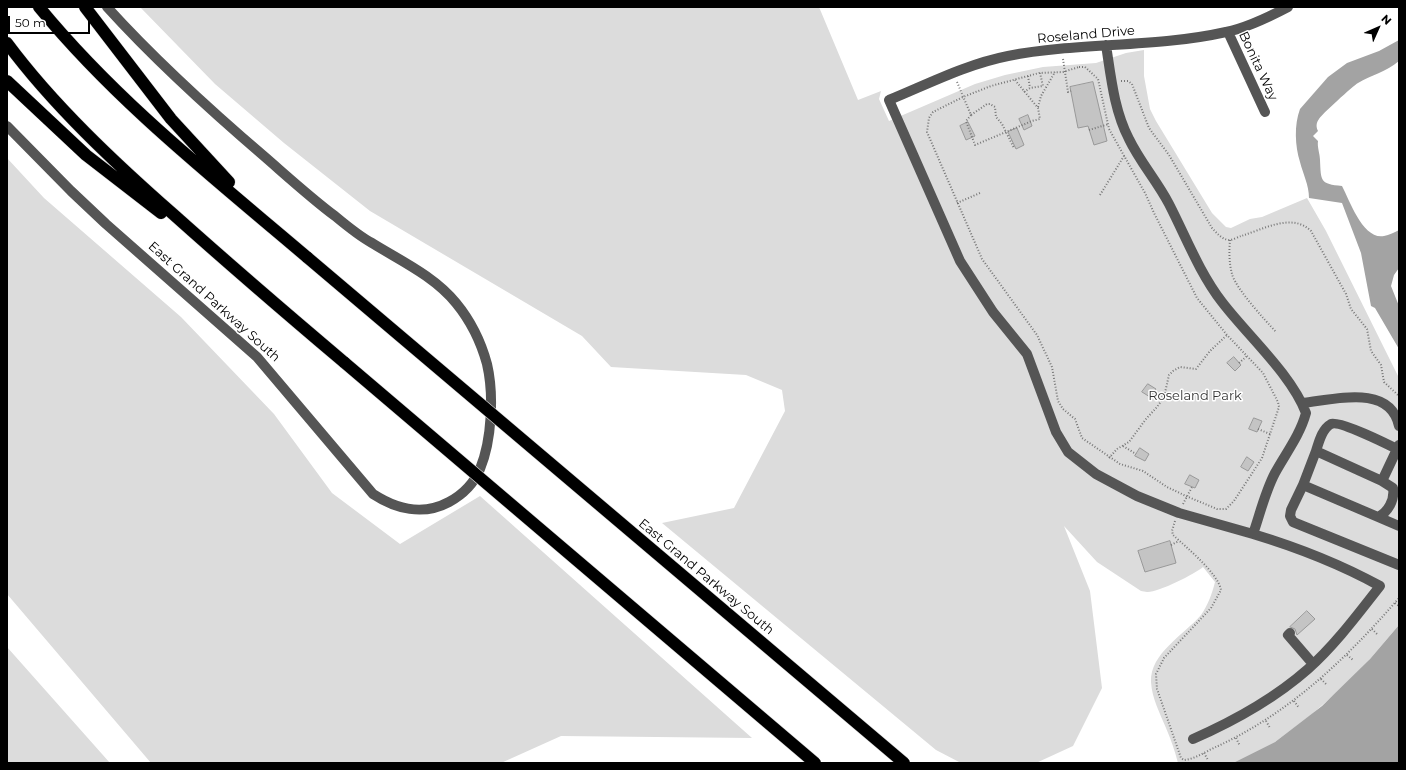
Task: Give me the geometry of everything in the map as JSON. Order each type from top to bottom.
[{"type":"highway","name":"East Grand Parkway South","points":[[39,7],[74,48],[156,129],[904,763]]},
{"type":"highway","points":[[85,7],[171,119],[193,144],[238,191],[308,258]]},
{"type":"highway","points":[[7,43],[19,60],[99,146],[250,282],[815,763]]},
{"type":"highway","points":[[7,81],[86,155],[250,282]]},
{"type":"street","name":"East Grand Parkway South","points":[[7,126],[91,210],[257,357],[373,494],[387,503],[403,508],[416,510],[429,509],[447,503],[472,483],[480,470],[485,450],[491,409],[491,389],[487,364],[479,341],[469,320],[456,302],[426,275],[370,242],[310,196],[186,88],[107,7]]},
{"type":"street","name":"Roseland Drive","points":[[1179,513],[1118,487],[1096,474],[1068,452],[1053,424],[1027,354],[993,312],[960,261],[889,100],[970,66],[1008,56],[1106,45],[1184,40],[1228,32],[1288,7]]},
{"type":"street","name":"Bonita Way","points":[[1228,32],[1264,112]]},
{"type":"street","points":[[1106,45],[1112,84],[1120,120],[1137,154],[1168,201],[1189,249],[1207,281],[1292,386],[1306,413],[1303,423],[1275,474],[1265,497],[1253,534]]},
{"type":"street","points":[[1302,403],[1361,397],[1377,399],[1386,405],[1398,420],[1399,426]]},
{"type":"street","points":[[1382,481],[1398,448],[1335,423],[1325,429],[1291,510],[1290,516],[1293,522],[1399,565]]},
{"type":"street","points":[[1316,451],[1382,481],[1393,488],[1394,494],[1387,511],[1378,517]]},
{"type":"street","points":[[1302,485],[1399,526]]},
{"type":"street","points":[[1179,513],[1283,543],[1359,575],[1380,586],[1332,644],[1313,664],[1282,689],[1256,706],[1220,727],[1193,739]]},
{"type":"street","points":[[1290,633],[1288,635],[1313,664]]},
{"type":"path","points":[[1062,49],[1063,72],[1068,92],[1071,91]]},
{"type":"path","points":[[1079,67],[1085,67],[1095,75],[1100,86],[1109,129],[1145,193],[1197,298],[1227,335],[1263,373],[1278,402],[1279,407],[1262,458],[1234,501],[1226,509],[1218,509],[1167,487],[1143,471],[1127,467],[1109,458],[1082,438],[1075,419],[1060,405],[1056,395],[1052,367],[1046,352],[1032,328],[982,259],[927,132],[929,118],[933,112],[963,97],[1040,73],[1063,72],[1079,67]]},
{"type":"path","points":[[1014,148],[1006,132],[996,117],[995,107],[990,104],[970,115],[966,121],[966,125],[975,145],[1006,132],[1032,121],[1040,119],[1038,102],[1040,96],[1056,72]]},
{"type":"path","points":[[954,73],[970,115]]},
{"type":"path","points":[[1024,92],[1030,88],[1043,86],[1040,73]]},
{"type":"path","points":[[1028,76],[1030,88]]},
{"type":"path","points":[[1015,80],[1038,108]]},
{"type":"path","points":[[1100,86],[1123,81],[1132,84],[1149,128],[1155,139],[1169,155],[1212,228],[1219,236],[1230,240],[1278,224],[1291,223],[1307,226],[1339,279],[1351,309],[1367,328],[1372,355],[1381,365],[1384,382],[1399,396]]},
{"type":"path","points":[[1089,130],[1120,120]]},
{"type":"path","points":[[1100,195],[1124,156]]},
{"type":"path","points":[[957,203],[980,193]]},
{"type":"path","points":[[1230,240],[1229,254],[1232,276],[1250,301],[1276,332]]},
{"type":"path","points":[[1109,458],[1113,452],[1132,438],[1164,397],[1169,375],[1180,367],[1196,369],[1210,351],[1227,335]]},
{"type":"path","points":[[1239,363],[1247,356]]},
{"type":"path","points":[[1154,391],[1164,397]]},
{"type":"path","points":[[1258,430],[1270,434]]},
{"type":"path","points":[[1123,446],[1136,454]]},
{"type":"path","points":[[1192,487],[1186,496],[1179,513],[1172,531],[1173,535],[1189,548],[1203,564],[1216,580],[1221,590],[1218,597],[1202,620],[1160,663],[1156,681],[1157,689],[1181,758],[1187,760],[1236,738],[1266,721],[1294,701],[1347,655],[1372,630],[1399,598]]},
{"type":"path","points":[[1171,545],[1179,541]]},
{"type":"path","points":[[1395,603],[1399,606]]},
{"type":"path","points":[[1372,630],[1378,635]]},
{"type":"path","points":[[1347,655],[1353,660]]},
{"type":"path","points":[[1321,679],[1327,685]]},
{"type":"path","points":[[1294,701],[1299,708]]},
{"type":"path","points":[[1266,721],[1270,728]]},
{"type":"path","points":[[1236,738],[1240,746]]},
{"type":"path","points":[[1204,753],[1208,760]]},
{"type":"green space","name":"Roseland Park","points":[[140,7],[819,7],[858,100],[881,91],[879,99],[889,121],[975,84],[1005,75],[1043,67],[1096,63],[1126,53],[1144,50],[1144,76],[1150,109],[1212,213],[1226,227],[1231,228],[1250,219],[1262,217],[1307,198],[1326,231],[1399,378],[1399,625],[1370,659],[1343,687],[1312,714],[1275,742],[1233,763],[1178,763],[1153,694],[1151,682],[1152,672],[1162,653],[1201,615],[1210,599],[1215,582],[1203,567],[1159,590],[1152,592],[1141,591],[1097,562],[1064,526],[1090,591],[1102,688],[1073,746],[1036,763],[961,763],[936,750],[662,523],[734,508],[785,411],[782,390],[746,375],[611,367],[582,336],[370,211],[284,143],[215,84]]},
{"type":"green space","points":[[7,158],[44,198],[181,317],[274,414],[332,493],[400,544],[480,496],[752,738],[561,736],[501,763],[151,763],[7,594]]},
{"type":"green space","points":[[7,647],[110,763],[7,762]]},
{"type":"shaded area","points":[[1399,40],[1399,61],[1389,68],[1363,80],[1350,89],[1321,116],[1317,122],[1318,131],[1313,136],[1318,141],[1323,180],[1329,184],[1342,186],[1353,209],[1364,226],[1376,236],[1386,236],[1399,230],[1399,268],[1394,275],[1391,286],[1399,306],[1399,349],[1375,308],[1371,306],[1361,253],[1342,203],[1309,198],[1307,184],[1298,156],[1296,136],[1300,109],[1328,77],[1347,63],[1379,51]]},
{"type":"shaded area","points":[[1399,625],[1399,763],[1233,763],[1275,742],[1322,706],[1370,659]]},
{"type":"building","points":[[1093,82],[1107,141],[1094,145],[1088,126],[1078,128],[1070,87]]},
{"type":"building","points":[[1028,115],[1032,126],[1024,130],[1019,119]]},
{"type":"building","points":[[968,122],[975,136],[966,140],[960,126]]},
{"type":"building","points":[[1017,128],[1024,145],[1016,149],[1008,132]]},
{"type":"building","points":[[1234,357],[1241,365],[1235,371],[1227,363]]},
{"type":"building","points":[[1148,384],[1156,389],[1150,397],[1142,392]]},
{"type":"building","points":[[1254,418],[1262,421],[1257,432],[1249,429]]},
{"type":"building","points":[[1140,448],[1149,454],[1145,461],[1135,456]]},
{"type":"building","points":[[1247,457],[1254,462],[1248,471],[1241,467]]},
{"type":"building","points":[[1190,475],[1199,480],[1195,488],[1185,484]]},
{"type":"building","points":[[1170,541],[1176,563],[1145,572],[1138,551]]},
{"type":"building","points":[[1307,611],[1315,619],[1297,635],[1295,629],[1290,627]]}]
